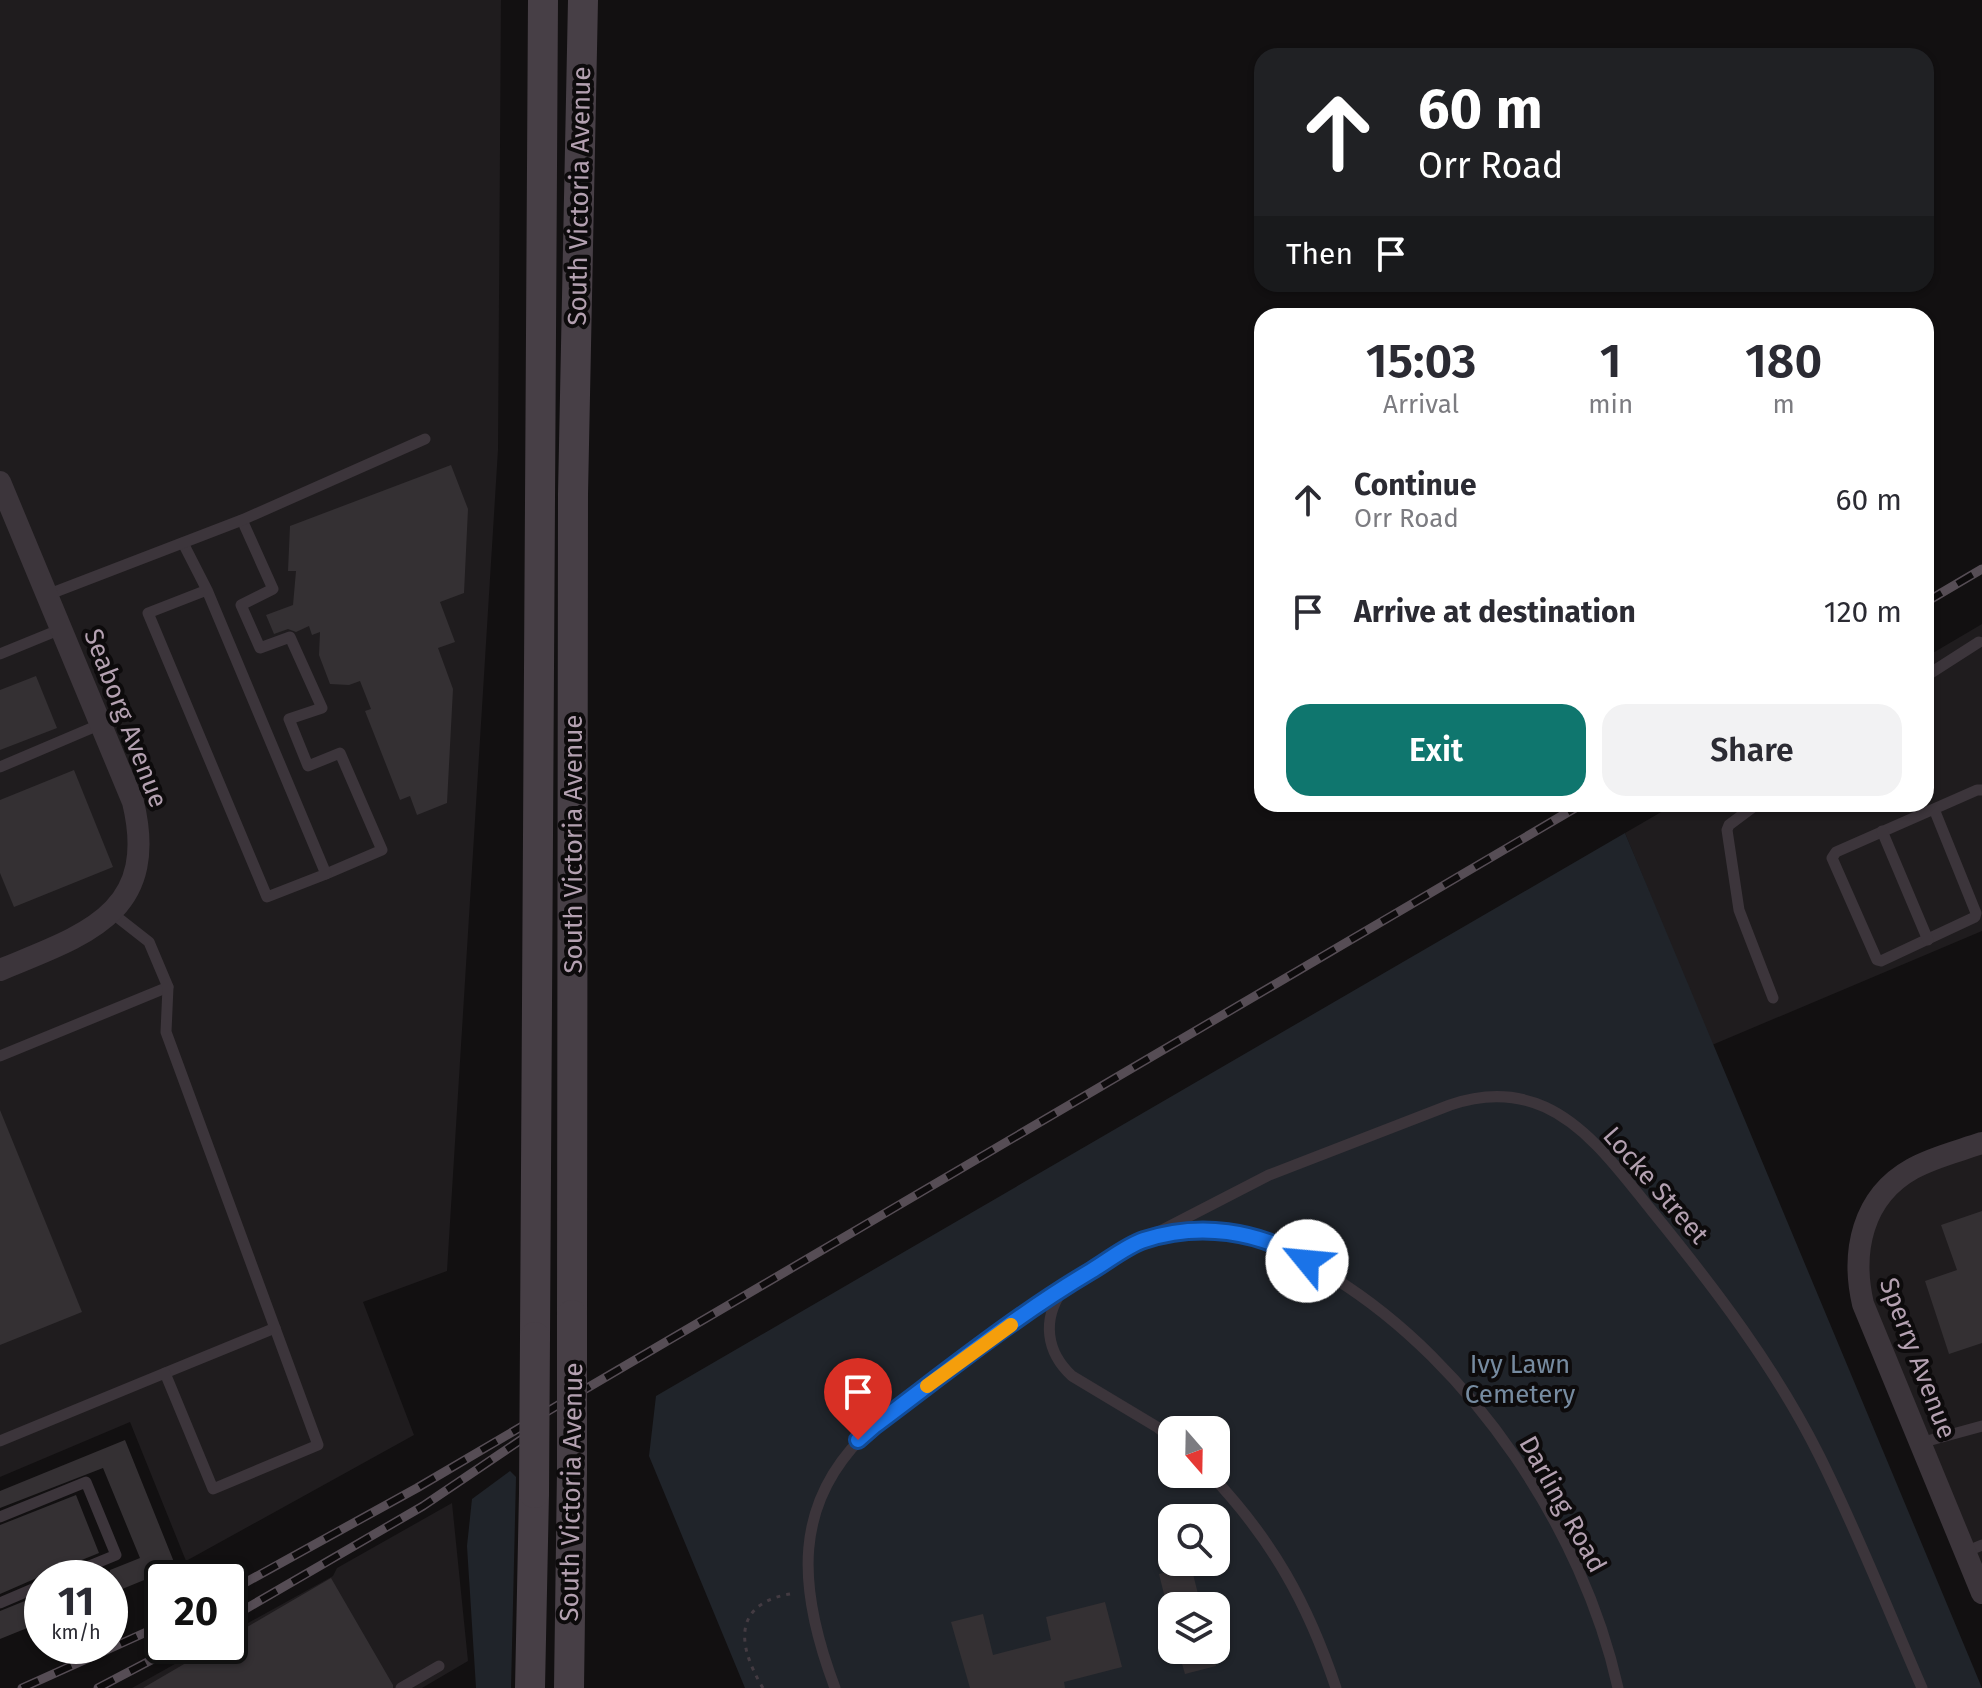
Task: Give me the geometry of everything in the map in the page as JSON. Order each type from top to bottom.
[{"type":"main road","name":"South Victoria Avenue","points":[[530,1688],[534,1493],[543,0]]},
{"type":"main road","name":"South Victoria Avenue","points":[[569,1688],[573,494],[583,0]]},
{"type":"street","name":"Seaborg Avenue","points":[[0,482],[6,512],[47,595],[133,802],[139,827],[139,853],[133,877],[112,913],[89,932],[4,966]]},
{"type":"street","name":"Sperry Avenue","points":[[1982,1143],[1925,1163],[1904,1174],[1879,1197],[1863,1228],[1857,1264],[1863,1304],[1920,1443],[1974,1548],[1982,1593]]},
{"type":"lane","points":[[47,595],[242,520],[425,439]]},
{"type":"lane","points":[[207,590],[148,613],[267,897],[382,850],[340,753],[308,766],[289,719],[322,708],[290,637],[260,648],[241,605],[273,589],[242,520]]},
{"type":"lane","points":[[183,543],[207,590],[326,874]]},
{"type":"lane","points":[[0,654],[61,629]]},
{"type":"lane","points":[[1934,671],[1981,644]]},
{"type":"lane","points":[[0,767],[101,724]]},
{"type":"lane","points":[[1927,812],[1836,852],[1832,858],[1877,960],[1972,920],[1976,913],[1934,809],[1982,790]]},
{"type":"lane","points":[[1746,812],[1727,830],[1739,910],[1773,998]]},
{"type":"lane","points":[[1882,831],[1928,940]]},
{"type":"lane","points":[[112,913],[149,942],[168,987],[166,1032],[318,1445],[213,1489],[165,1373]]},
{"type":"lane","points":[[0,1056],[168,987]]},
{"type":"lane","name":"Locke Street","points":[[835,1688],[808,1594],[807,1554],[815,1512],[832,1474],[844,1456],[874,1426],[1068,1284],[1141,1241],[1269,1175],[1463,1101],[1503,1096],[1529,1101],[1554,1111],[1576,1127],[1619,1170],[1703,1274],[1771,1372],[1819,1454],[1922,1688]]},
{"type":"lane","name":"Darling Road","points":[[1141,1241],[1195,1231],[1222,1231],[1275,1243],[1350,1288],[1391,1318],[1429,1353],[1479,1408],[1523,1468],[1560,1532],[1591,1599],[1618,1688]]},
{"type":"lane","points":[[1068,1284],[1055,1301],[1049,1321],[1050,1341],[1059,1360],[1072,1376],[1158,1428]]},
{"type":"lane","points":[[0,1441],[275,1328]]},
{"type":"lane","points":[[1920,1443],[1982,1426]]},
{"type":"lane","points":[[0,1517],[86,1482],[116,1555],[104,1560]]},
{"type":"lane","points":[[1223,1488],[1269,1544],[1297,1590],[1320,1639],[1336,1688]]},
{"type":"lane","points":[[0,1603],[24,1593]]},
{"type":"lane","points":[[401,1688],[439,1666]]},
{"type":"path","points":[[763,1688],[755,1675],[742,1637],[746,1621],[754,1608],[769,1599],[808,1594]]},
{"type":"shaded area","points":[[0,0],[501,0],[498,450],[447,1271],[363,1302],[414,1435],[188,1560],[130,1422],[0,1477]]},
{"type":"shaded area","points":[[1982,624],[1982,931],[1712,1045],[1625,833],[1661,812],[1934,812],[1934,652]]},
{"type":"shaded area","points":[[1982,1143],[1982,1593],[1863,1304],[1863,1228],[1926,1163]]},
{"type":"shaded area","points":[[452,1503],[468,1661],[422,1688],[132,1688],[175,1664],[248,1664],[248,1623],[333,1576],[337,1568]]},
{"type":"green space","name":"Ivy Lawn Cemetery","points":[[1625,833],[1982,1688],[745,1688],[649,1456],[656,1396]]},
{"type":"green space","points":[[510,1471],[516,1477],[511,1688],[476,1688],[467,1546],[472,1499]]},
{"type":"building","points":[[451,465],[468,509],[464,593],[440,602],[455,642],[438,648],[453,689],[447,803],[417,815],[410,796],[400,800],[365,711],[371,709],[360,681],[349,685],[330,684],[319,655],[320,632],[312,635],[309,626],[296,632],[288,629],[274,634],[266,615],[293,605],[296,571],[288,571],[290,526]]},
{"type":"building","points":[[36,676],[57,728],[0,750],[0,690]]},
{"type":"building","points":[[74,770],[113,867],[14,907],[0,873],[0,800]]},
{"type":"building","points":[[0,1110],[82,1312],[0,1345]]},
{"type":"building","points":[[1982,1211],[1982,1343],[1949,1354],[1925,1281],[1957,1270],[1941,1225]]},
{"type":"building","points":[[125,1440],[173,1560],[144,1560],[144,1580],[128,1587],[128,1563],[140,1558],[103,1468],[0,1508],[0,1491]]},
{"type":"building","points":[[76,1495],[99,1553],[82,1560],[24,1560],[24,1584],[0,1594],[0,1525]]},
{"type":"building","points":[[1160,1576],[1194,1576],[1198,1592],[1164,1592]]},
{"type":"building","points":[[331,1578],[393,1688],[143,1688],[184,1664],[248,1664],[248,1626]]},
{"type":"building","points":[[24,1601],[24,1629],[0,1639],[0,1611]]},
{"type":"building","points":[[1105,1602],[1122,1667],[1064,1682],[1065,1688],[970,1688],[951,1622],[983,1614],[993,1655],[1051,1640],[1046,1617]]},
{"type":"building","points":[[1182,1664],[1216,1664],[1216,1666],[1185,1674]]},
{"type":"railway","points":[[1934,597],[1982,569]]},
{"type":"railway","points":[[248,1581],[417,1488],[1568,812]]},
{"type":"railway","points":[[248,1608],[423,1506],[531,1433]]},
{"type":"railway","points":[[22,1688],[144,1633]]},
{"type":"railway","points":[[98,1688],[144,1664]]},
{"type":"slow traffic","points":[[927,1386],[1011,1325]]},
{"type":"route","points":[[858,1440],[1068,1284],[1141,1241],[1195,1231],[1240,1233],[1275,1243],[1307,1261]]}]
